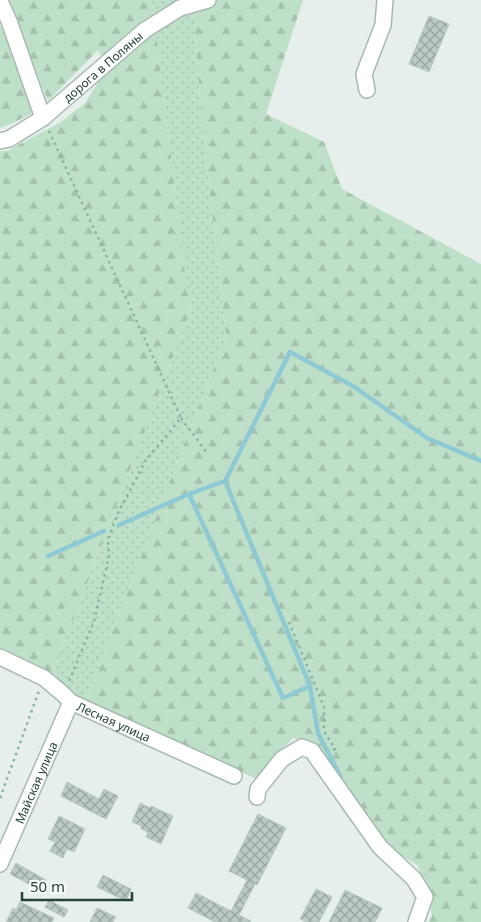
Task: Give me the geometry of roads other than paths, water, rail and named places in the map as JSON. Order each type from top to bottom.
[{"type":"street","name":"дорога в Поляны","points":[[0,141],[9,139],[43,118],[145,30],[180,8],[208,0]]},
{"type":"street","points":[[368,90],[364,74],[383,25],[385,0]]},
{"type":"street","points":[[0,1],[43,118]]},
{"type":"street","name":"Лесная улица","points":[[0,657],[44,678],[67,698],[234,776]]},
{"type":"street","name":"Майская улица","points":[[0,864],[67,698]]},
{"type":"street","points":[[257,797],[258,789],[282,759],[302,747],[312,751],[380,847],[414,878],[425,897],[416,922]]},
{"type":"waterway","points":[[119,525],[189,494],[225,481],[290,352],[353,386],[427,438],[481,461]]},
{"type":"waterway","points":[[189,494],[283,698],[310,686],[225,481]]},
{"type":"waterway","points":[[48,556],[104,531]]},
{"type":"waterway","points":[[310,686],[318,733],[341,778]]}]
